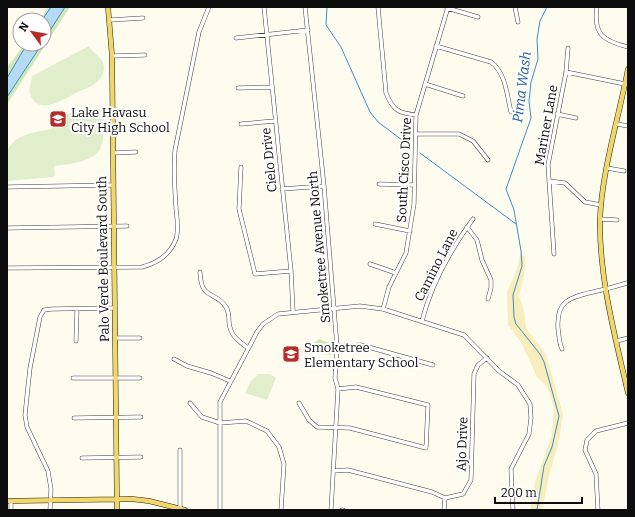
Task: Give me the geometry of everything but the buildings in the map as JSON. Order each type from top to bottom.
[{"type":"main road","name":"Palo Verde Boulevard South","points":[[108,7],[112,56],[117,510]]},
{"type":"main road","points":[[628,69],[607,168],[600,219],[601,256],[606,289],[628,392]]},
{"type":"main road","points":[[9,501],[117,499],[149,501],[171,508],[182,509]]},
{"type":"street","points":[[7,268],[142,267],[154,264],[163,258],[170,249],[176,238],[177,223],[173,165],[175,150],[199,32],[209,7]]},
{"type":"street","name":"Cielo Drive","points":[[264,7],[275,121],[280,154],[282,189],[291,271],[293,311]]},
{"type":"street","name":"Smoketree Avenue North","points":[[305,7],[324,186],[337,346],[335,378],[338,388],[334,428],[331,510]]},
{"type":"street","points":[[378,7],[386,93],[391,106],[405,114],[416,115]]},
{"type":"street","points":[[516,7],[518,22]]},
{"type":"street","points":[[597,7],[596,24],[602,36],[610,42],[628,47]]},
{"type":"street","points":[[448,8],[478,17]]},
{"type":"street","name":"South Cisco Drive","points":[[383,309],[389,287],[406,253],[410,231],[414,185],[416,115],[448,8]]},
{"type":"street","points":[[110,20],[143,18]]},
{"type":"street","points":[[236,38],[308,30]]},
{"type":"street","points":[[436,46],[491,62],[497,66],[501,72],[511,112]]},
{"type":"street","name":"Mariner Lane","points":[[554,254],[548,160],[566,72],[568,48]]},
{"type":"street","points":[[112,56],[145,55]]},
{"type":"street","points":[[566,72],[625,84]]},
{"type":"street","points":[[425,84],[463,96]]},
{"type":"street","points":[[238,88],[272,87]]},
{"type":"street","points":[[557,114],[576,118]]},
{"type":"street","points":[[241,124],[275,121]]},
{"type":"street","points":[[617,124],[628,126]]},
{"type":"street","points":[[415,134],[459,134],[473,141],[488,160]]},
{"type":"street","points":[[113,153],[136,152]]},
{"type":"street","points":[[241,167],[239,209],[255,274],[291,271]]},
{"type":"street","points":[[607,168],[624,171]]},
{"type":"street","points":[[549,181],[565,182],[585,202],[601,205]]},
{"type":"street","points":[[379,184],[414,185]]},
{"type":"street","points":[[7,187],[113,185]]},
{"type":"street","points":[[282,189],[324,186]]},
{"type":"street","name":"Camino Lane","points":[[422,321],[429,297],[455,244],[473,219]]},
{"type":"street","points":[[600,219],[617,220]]},
{"type":"street","points":[[375,224],[410,231]]},
{"type":"street","points":[[7,228],[127,226]]},
{"type":"street","points":[[467,227],[477,240],[482,260],[491,280],[491,288],[488,299]]},
{"type":"street","points":[[370,264],[396,273]]},
{"type":"street","points":[[200,272],[201,285],[204,290],[224,304],[229,314],[232,333],[248,348]]},
{"type":"street","points":[[562,349],[558,324],[562,308],[566,301],[573,297],[627,283]]},
{"type":"street","points":[[220,510],[221,399],[248,348],[263,324],[278,314],[293,311],[360,306],[383,309],[464,334],[499,371],[518,385],[526,396],[531,409],[529,434],[511,468],[513,510]]},
{"type":"street","points":[[50,510],[51,489],[48,471],[26,427],[30,368],[40,317],[44,310],[114,308]]},
{"type":"street","points":[[76,341],[77,309]]},
{"type":"street","points":[[115,338],[140,338]]},
{"type":"street","points":[[617,341],[628,338]]},
{"type":"street","points":[[337,346],[361,345],[434,365]]},
{"type":"street","name":"Ajo Drive","points":[[445,498],[463,494],[471,480],[474,374],[478,365],[487,358]]},
{"type":"street","points":[[174,359],[187,366],[211,373],[230,382]]},
{"type":"street","points":[[73,378],[140,378]]},
{"type":"street","points":[[299,403],[309,420],[317,428],[350,428],[426,448],[428,406],[356,387],[338,388]]},
{"type":"street","points":[[190,403],[202,417],[220,423],[246,421],[268,431],[278,446],[284,464],[281,510]]},
{"type":"street","points":[[74,418],[141,417]]},
{"type":"street","points":[[598,510],[596,474],[585,450],[587,440],[596,431],[628,423]]},
{"type":"street","points":[[180,450],[182,509]]},
{"type":"street","points":[[82,458],[141,457]]},
{"type":"street","points":[[332,471],[348,470],[432,492],[445,498],[444,510]]},
{"type":"street","points":[[9,501],[11,510]]},
{"type":"green space","points":[[48,7],[70,7],[52,35],[52,12],[45,12]]},
{"type":"green space","points":[[89,46],[104,64],[101,78],[95,84],[51,105],[38,104],[33,100],[30,93],[32,76]]},
{"type":"green space","points":[[19,52],[41,52],[7,104],[7,67]]},
{"type":"green space","points":[[96,108],[101,110],[103,136],[102,144],[94,155],[88,159],[74,163],[54,166],[55,175],[53,177],[7,181],[6,156],[14,142],[25,135],[52,129],[51,121],[54,117]]},
{"type":"green space","points":[[319,339],[332,344],[331,355],[314,353],[309,347]]},
{"type":"green space","points":[[258,374],[270,374],[276,378],[267,400],[245,393],[251,381]]},
{"type":"sand","points":[[520,255],[525,256],[525,271],[519,296],[524,311],[526,328],[546,355],[563,414],[559,440],[549,476],[542,510],[530,510],[535,482],[552,435],[554,408],[548,388],[537,377],[521,342],[508,325],[507,292],[517,269]]},
{"type":"water","points":[[51,7],[65,7],[52,27],[52,12],[48,12]]},
{"type":"water","points":[[22,52],[37,52],[7,97],[7,78]]},
{"type":"waterway","points":[[327,7],[326,25],[341,47],[370,112],[378,122],[410,146]]},
{"type":"waterway","name":"Pima Wash","points":[[537,510],[544,466],[552,447],[559,416],[544,362],[540,354],[516,324],[514,317],[513,295],[522,266],[514,210],[506,189],[531,118],[529,101],[531,82],[538,59],[537,39],[540,21],[547,7]]},
{"type":"waterway","points":[[420,153],[516,224]]},
{"type":"place","name":"Lake Havasu City High School","points":[[58,119]]},
{"type":"place","name":"Smoketree Elementary School","points":[[291,354]]}]
